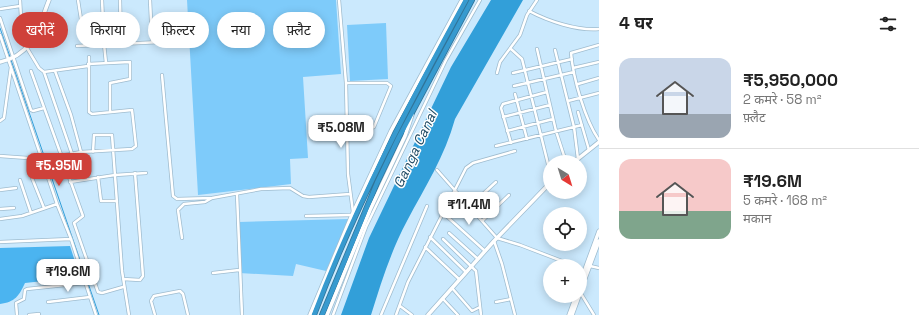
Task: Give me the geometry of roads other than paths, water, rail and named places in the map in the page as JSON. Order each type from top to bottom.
[{"type":"highway","points":[[314,315],[356,216],[406,111],[466,0]]},
{"type":"highway","points":[[322,315],[377,183],[415,104],[472,0]]},
{"type":"street","points":[[20,0],[20,12]]},
{"type":"street","points":[[44,12],[49,0]]},
{"type":"street","points":[[78,0],[80,12]]},
{"type":"street","points":[[102,0],[103,12]]},
{"type":"street","points":[[120,0],[120,12]]},
{"type":"street","points":[[150,0],[151,12]]},
{"type":"street","points":[[339,0],[346,83],[350,194],[353,214]]},
{"type":"street","points":[[310,315],[353,214],[391,131],[462,0]]},
{"type":"street","points":[[332,315],[369,220],[446,60],[480,0]]},
{"type":"street","points":[[497,73],[500,62],[520,36],[529,11],[537,0]]},
{"type":"street","points":[[0,9],[20,6]]},
{"type":"street","points":[[529,11],[539,16],[570,25],[591,30],[599,29]]},
{"type":"street","points":[[0,18],[12,67],[57,204],[71,239],[84,283],[96,315]]},
{"type":"street","points":[[0,35],[31,110],[34,111],[44,108]]},
{"type":"street","points":[[583,155],[599,141],[588,123],[574,70],[572,59],[573,51],[599,45]]},
{"type":"street","points":[[0,62],[11,59],[27,48],[39,68],[44,72],[72,154]]},
{"type":"street","points":[[104,48],[106,63]]},
{"type":"street","points":[[510,49],[522,59],[546,155]]},
{"type":"street","points":[[537,49],[556,131],[564,155]]},
{"type":"street","points":[[555,50],[574,126],[578,155]]},
{"type":"street","points":[[60,156],[81,152],[113,151],[135,148],[133,113],[130,110],[92,114],[89,112],[89,57]]},
{"type":"street","points":[[512,73],[572,59]]},
{"type":"street","points":[[44,72],[88,65],[128,62],[130,64],[131,77],[128,80],[110,84],[110,112]]},
{"type":"street","points":[[514,86],[561,75],[599,62]]},
{"type":"street","points":[[0,121],[4,118],[12,67]]},
{"type":"street","points":[[31,71],[60,156],[83,216],[74,223],[98,292],[102,293],[123,287]]},
{"type":"street","points":[[55,71],[71,115],[81,152]]},
{"type":"street","points":[[162,75],[173,196],[177,199],[212,198],[254,190],[288,187],[306,196],[350,194]]},
{"type":"street","points":[[578,84],[599,78]]},
{"type":"street","points":[[346,83],[387,83],[391,86],[374,127],[368,130],[348,129]]},
{"type":"street","points":[[510,143],[501,108],[503,104],[547,92]]},
{"type":"street","points":[[568,101],[599,93]]},
{"type":"street","points":[[515,94],[527,139]]},
{"type":"street","points":[[327,315],[370,210],[404,136],[415,104]]},
{"type":"street","points":[[503,117],[550,105]]},
{"type":"street","points":[[578,112],[589,150]]},
{"type":"street","points":[[507,131],[553,118]]},
{"type":"street","points":[[496,146],[582,125]]},
{"type":"street","points":[[93,152],[92,137],[95,134],[111,134],[118,201],[122,279],[129,315]]},
{"type":"street","points":[[396,315],[408,282],[442,212],[469,165],[516,151]]},
{"type":"street","points":[[0,156],[42,159]]},
{"type":"street","points":[[437,170],[470,206],[496,239],[515,315]]},
{"type":"street","points":[[122,279],[140,280],[143,276],[135,173]]},
{"type":"street","points":[[70,182],[98,177],[146,173]]},
{"type":"street","points":[[98,177],[101,201],[118,201]]},
{"type":"street","points":[[32,178],[44,208]]},
{"type":"street","points":[[20,180],[31,213]]},
{"type":"street","points":[[470,206],[496,182]]},
{"type":"street","points":[[0,190],[16,188]]},
{"type":"street","points":[[428,315],[496,239],[543,190]]},
{"type":"street","points":[[237,194],[242,315]]},
{"type":"street","points":[[482,221],[509,194]]},
{"type":"street","points":[[182,238],[179,207],[184,204],[205,202],[212,198]]},
{"type":"street","points":[[0,219],[31,213],[57,204]]},
{"type":"street","points":[[381,315],[427,206]]},
{"type":"street","points":[[0,209],[14,208]]},
{"type":"street","points":[[442,212],[485,251]]},
{"type":"street","points":[[306,216],[353,214]]},
{"type":"street","points":[[587,264],[599,231]]},
{"type":"street","points":[[449,233],[478,259]]},
{"type":"street","points":[[430,237],[466,272]]},
{"type":"street","points":[[0,242],[71,239]]},
{"type":"street","points":[[443,239],[472,267],[477,274],[481,315]]},
{"type":"street","points":[[496,239],[520,244],[557,259]]},
{"type":"street","points":[[587,274],[599,241]]},
{"type":"street","points":[[425,247],[460,280]]},
{"type":"street","points":[[590,266],[599,268]]},
{"type":"street","points":[[213,273],[239,270]]},
{"type":"street","points":[[17,315],[16,303],[24,299],[25,290],[27,289],[84,283]]},
{"type":"street","points":[[452,288],[472,311],[480,307]]},
{"type":"street","points":[[155,315],[152,301],[154,296],[180,291],[183,294],[188,315]]},
{"type":"street","points":[[48,302],[90,297]]},
{"type":"street","points":[[443,299],[458,315]]},
{"type":"street","points":[[496,302],[511,299]]},
{"type":"street","points":[[569,315],[574,303]]},
{"type":"street","points":[[572,315],[575,303]]},
{"type":"street","points":[[587,303],[594,315]]},
{"type":"street","points":[[400,306],[412,315]]},
{"type":"street","points":[[29,315],[40,314]]},
{"type":"water","name":"Ganga Canal","points":[[491,0],[523,0],[455,119],[440,159],[407,221],[391,255],[371,315],[341,315],[369,238],[451,67]]},
{"type":"waterway","points":[[0,28],[10,57]]},
{"type":"waterway","points":[[11,60],[99,315]]}]
